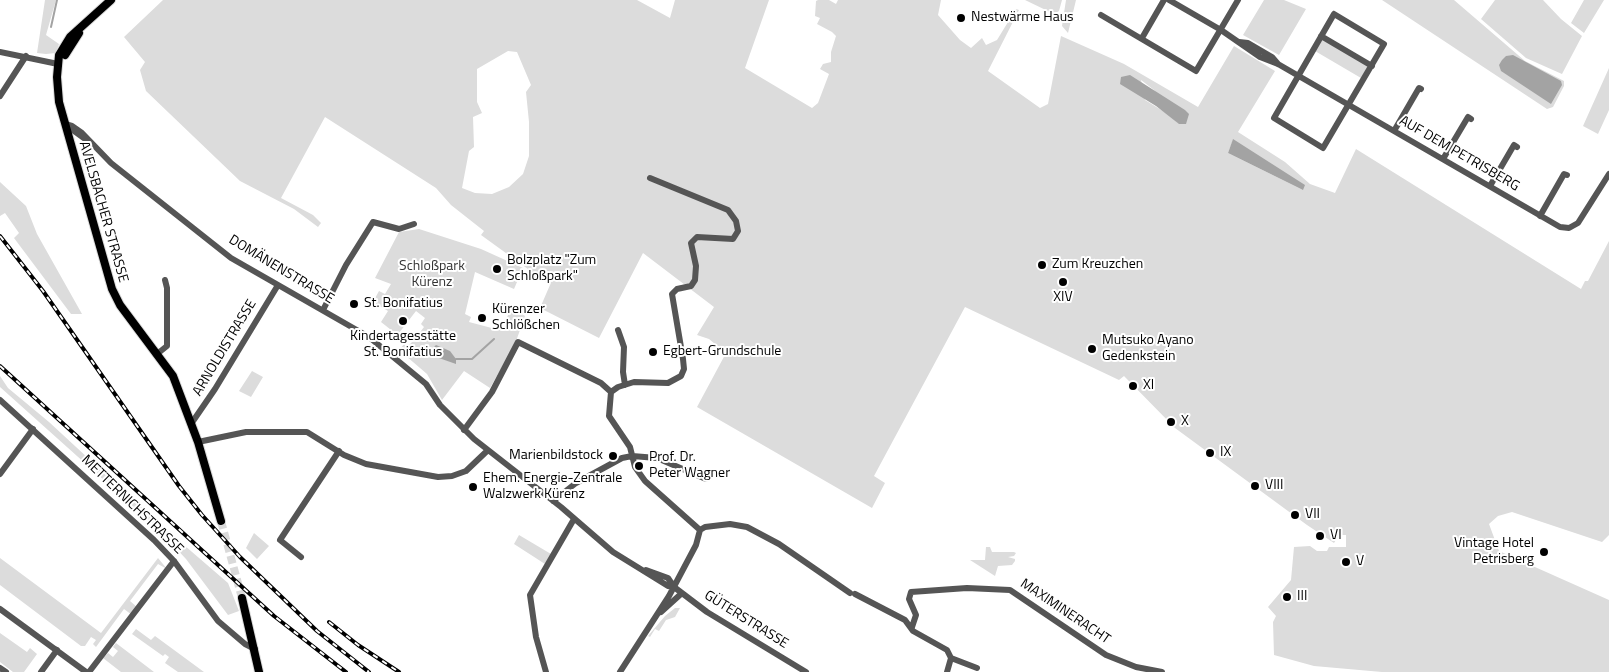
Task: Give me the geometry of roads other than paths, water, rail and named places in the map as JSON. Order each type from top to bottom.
[{"type":"main road","points":[[58,64],[82,27],[111,0]]},
{"type":"main road","name":"AVELSBACHER STRASSE","points":[[58,64],[57,88],[65,124],[112,289],[120,305],[174,376],[198,442],[221,521]]},
{"type":"main road","points":[[242,598],[259,672]]},
{"type":"street","points":[[1142,38],[1164,0]]},
{"type":"street","name":"AUF DEM PETRISBERG","points":[[1169,0],[1220,30],[1260,57],[1278,64],[1562,228],[1575,225],[1609,174]]},
{"type":"street","points":[[1101,15],[1196,70],[1238,0]]},
{"type":"street","points":[[1334,14],[1384,44],[1323,148],[1274,118],[1321,36],[1334,14]]},
{"type":"street","points":[[1321,36],[1372,66]]},
{"type":"street","points":[[0,52],[58,64]]},
{"type":"street","points":[[0,96],[26,56]]},
{"type":"street","points":[[1394,131],[1418,88],[1421,89]]},
{"type":"street","points":[[1443,159],[1468,118],[1470,119]]},
{"type":"street","name":"DOMÄNENSTRASSE","points":[[65,124],[72,126],[82,133],[112,163],[224,253],[369,337],[426,384],[440,405],[487,451],[553,501],[613,552],[668,586],[674,587]]},
{"type":"street","points":[[72,152],[77,142],[88,141]]},
{"type":"street","points":[[1490,186],[1514,145],[1517,147]]},
{"type":"street","points":[[1540,216],[1564,174],[1567,175]]},
{"type":"street","points":[[611,392],[625,384],[645,380],[668,382],[680,376],[684,369],[672,294],[674,291],[694,284],[696,266],[690,243],[697,237],[733,239],[738,231],[736,221],[728,210],[650,178]]},
{"type":"street","points":[[323,310],[346,265],[373,222],[399,229],[414,224]]},
{"type":"street","points":[[157,354],[167,346],[167,288],[165,280]]},
{"type":"street","name":"ARNOLDISTRASSE","points":[[191,424],[216,389],[278,284]]},
{"type":"street","points":[[618,330],[624,347],[623,372],[625,384]]},
{"type":"street","points":[[464,430],[492,392],[518,342],[601,384],[611,392]]},
{"type":"street","points":[[611,392],[609,416],[630,447],[635,466],[645,481],[700,530]]},
{"type":"street","name":"METTERNICHSTRASSE","points":[[0,400],[174,561],[218,621],[236,638],[255,649]]},
{"type":"street","points":[[0,474],[33,429]]},
{"type":"street","points":[[198,442],[246,432],[298,431],[310,433],[339,452],[374,466],[446,477],[466,471],[487,451]]},
{"type":"street","points":[[301,557],[280,540],[339,452]]},
{"type":"street","points":[[553,501],[576,483],[622,458],[632,456],[657,458],[706,479]]},
{"type":"street","points":[[546,672],[536,637],[530,595],[574,519]]},
{"type":"street","points":[[620,672],[674,587],[696,545],[700,530],[705,527],[730,524],[747,527],[779,544],[852,594],[905,620],[912,627],[913,631],[947,650],[952,658],[977,668]]},
{"type":"street","points":[[0,609],[87,672],[174,561]]},
{"type":"street","name":"GÜTERSTRASSE","points":[[674,587],[707,612],[806,672]]},
{"type":"street","name":"MAXIMINERACHT","points":[[912,627],[916,615],[909,599],[911,592],[960,588],[1010,590],[1092,646],[1122,662],[1162,672]]},
{"type":"street","points":[[654,618],[682,593]]},
{"type":"street","points":[[236,638],[251,637]]},
{"type":"street","points":[[41,672],[56,650]]},
{"type":"street","points":[[947,672],[952,658]]},
{"type":"street","points":[[0,668],[6,672]]},
{"type":"waterway","points":[[51,27],[57,0]]},
{"type":"waterway","points":[[456,359],[472,359],[494,339]]},
{"type":"tunnel","points":[[221,521],[242,598]]},
{"type":"railway","points":[[0,236],[43,291],[179,486],[202,515],[240,557],[317,631],[369,672]]},
{"type":"railway","points":[[0,366],[274,616],[346,672]]},
{"type":"railway","points":[[329,622],[358,645],[399,672]]},
{"type":"place","name":"Nestwärme Haus","points":[[961,18]]},
{"type":"place","name":"Zum Kreuzchen","points":[[1042,265]]},
{"type":"place","name":"Bolzplatz \"Zum Schloßpark\"","points":[[497,269]]},
{"type":"place","name":"XIV","points":[[1063,282]]},
{"type":"place","name":"St. Bonifatius","points":[[354,304]]},
{"type":"place","name":"Kürenzer Schlößchen","points":[[482,318]]},
{"type":"place","name":"Kindertagesstätte St. Bonifatius","points":[[403,321]]},
{"type":"place","name":"Mutsuko Ayano Gedenkstein","points":[[1092,349]]},
{"type":"place","name":"Egbert-Grundschule","points":[[653,352]]},
{"type":"place","name":"XI","points":[[1133,386]]},
{"type":"place","name":"X","points":[[1171,422]]},
{"type":"place","name":"IX","points":[[1210,453]]},
{"type":"place","name":"Marienbildstock","points":[[613,456]]},
{"type":"place","name":"Prof. Dr. Peter Wagner","points":[[639,466]]},
{"type":"place","name":"VIII","points":[[1255,486]]},
{"type":"place","name":"Ehem. Energie-Zentrale Walzwerk Kürenz","points":[[473,487]]},
{"type":"place","name":"VII","points":[[1295,515]]},
{"type":"place","name":"VI","points":[[1320,536]]},
{"type":"place","name":"Vintage Hotel Petrisberg","points":[[1544,552]]},
{"type":"place","name":"V","points":[[1346,562]]},
{"type":"place","name":"III","points":[[1287,597]]},
{"type":"park label","name":"Schloßpark Kürenz","points":[[432,276]]}]
